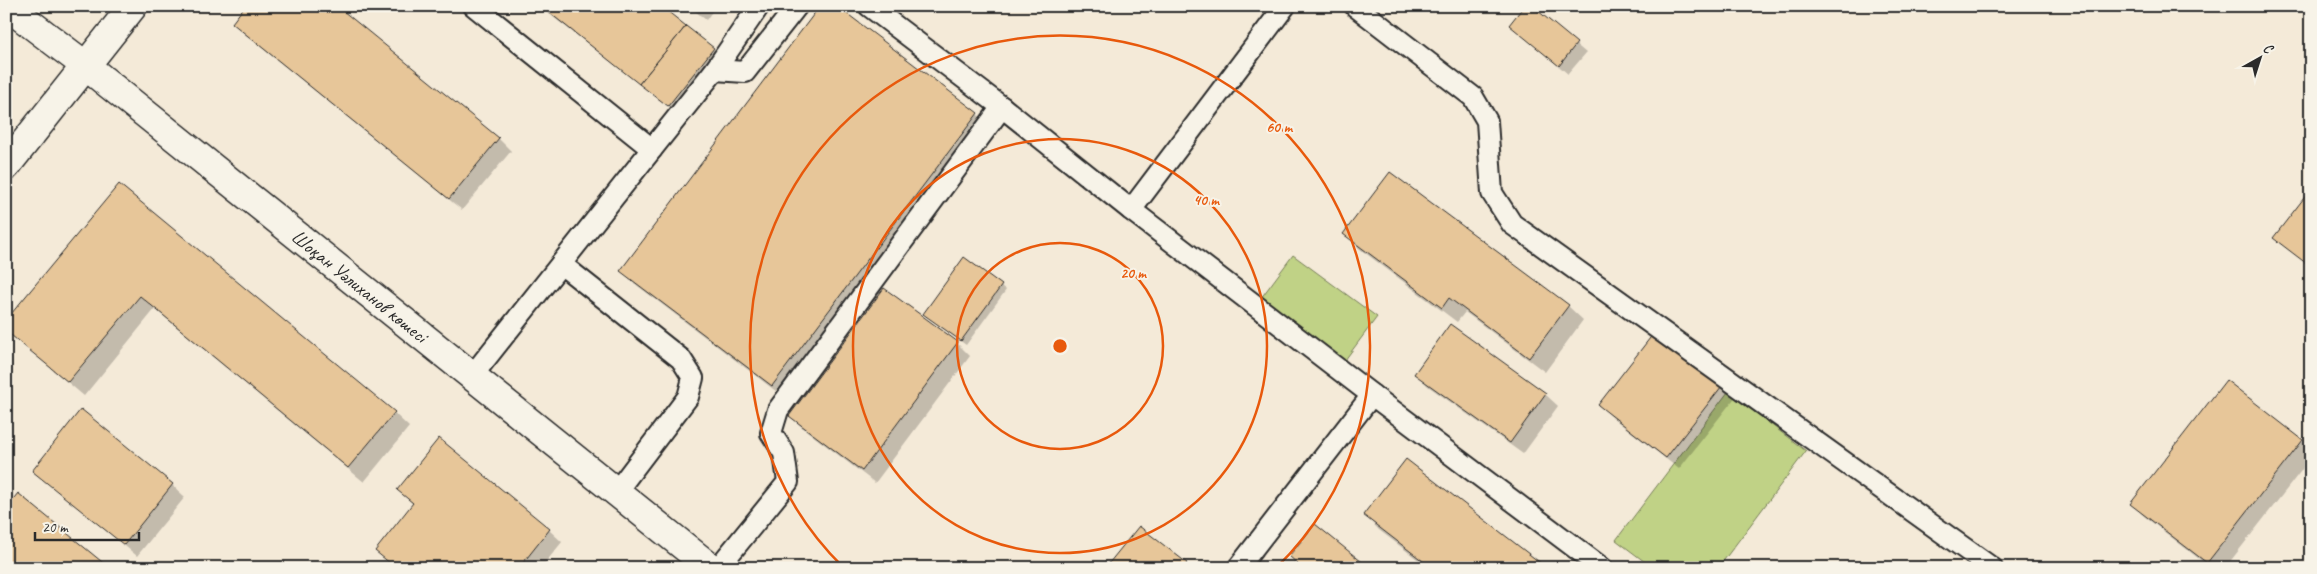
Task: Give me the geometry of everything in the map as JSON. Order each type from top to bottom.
[{"type":"street","name":"Шоқан Уәлиханов көшесі","points":[[7,6],[86,66],[711,568]]},
{"type":"street","points":[[6,166],[133,6]]},
{"type":"lane","points":[[474,6],[652,149]]},
{"type":"lane","points":[[472,376],[715,70],[759,6]]},
{"type":"lane","points":[[715,70],[745,72],[797,6]]},
{"type":"lane","points":[[869,6],[1372,395],[1602,568]]},
{"type":"lane","points":[[1131,210],[1285,6]]},
{"type":"lane","points":[[1355,6],[1473,97],[1487,121],[1492,193],[1512,224],[1992,568]]},
{"type":"lane","points":[[718,568],[788,482],[784,453],[771,433],[778,410],[1002,107]]},
{"type":"lane","points":[[561,264],[681,359],[693,378],[688,397],[616,492]]},
{"type":"lane","points":[[1238,568],[1372,395]]},
{"type":"green space","points":[[1293,255],[1377,317],[1342,364],[1258,302]]},
{"type":"green space","points":[[1728,392],[1806,451],[1718,568],[1653,568],[1616,540]]},
{"type":"building","points":[[245,6],[337,6],[499,138],[449,199],[232,23]]},
{"type":"building","points":[[541,6],[661,6],[686,26],[639,84]]},
{"type":"building","points":[[820,6],[837,6],[978,113],[772,386],[620,271]]},
{"type":"building","points":[[1524,6],[1532,6],[1577,43],[1559,66],[1509,25]]},
{"type":"building","points":[[686,26],[714,48],[668,106],[639,84]]},
{"type":"building","points":[[1390,172],[1569,305],[1529,358],[1449,298],[1442,308],[1343,234]]},
{"type":"building","points":[[119,184],[395,412],[348,468],[140,296],[68,382],[6,331],[6,320]]},
{"type":"building","points":[[2311,189],[2311,267],[2273,238]]},
{"type":"building","points":[[964,257],[1002,285],[961,341],[923,314]]},
{"type":"building","points":[[884,288],[958,342],[862,471],[789,416]]},
{"type":"building","points":[[1450,324],[1546,393],[1510,443],[1414,374]]},
{"type":"building","points":[[1657,329],[1725,382],[1666,458],[1598,405]]},
{"type":"building","points":[[2226,380],[2303,440],[2207,563],[2130,504]]},
{"type":"building","points":[[81,409],[173,484],[124,545],[32,471]]},
{"type":"building","points":[[439,438],[550,529],[519,568],[396,568],[375,551],[413,503],[397,490]]},
{"type":"building","points":[[1406,459],[1547,568],[1432,568],[1363,515]]},
{"type":"building","points":[[18,493],[107,566],[106,568],[6,568],[6,508]]},
{"type":"building","points":[[1315,524],[1367,566],[1366,568],[1295,568],[1298,564],[1289,556]]},
{"type":"building","points":[[1139,526],[1187,563],[1183,568],[1105,568]]}]
